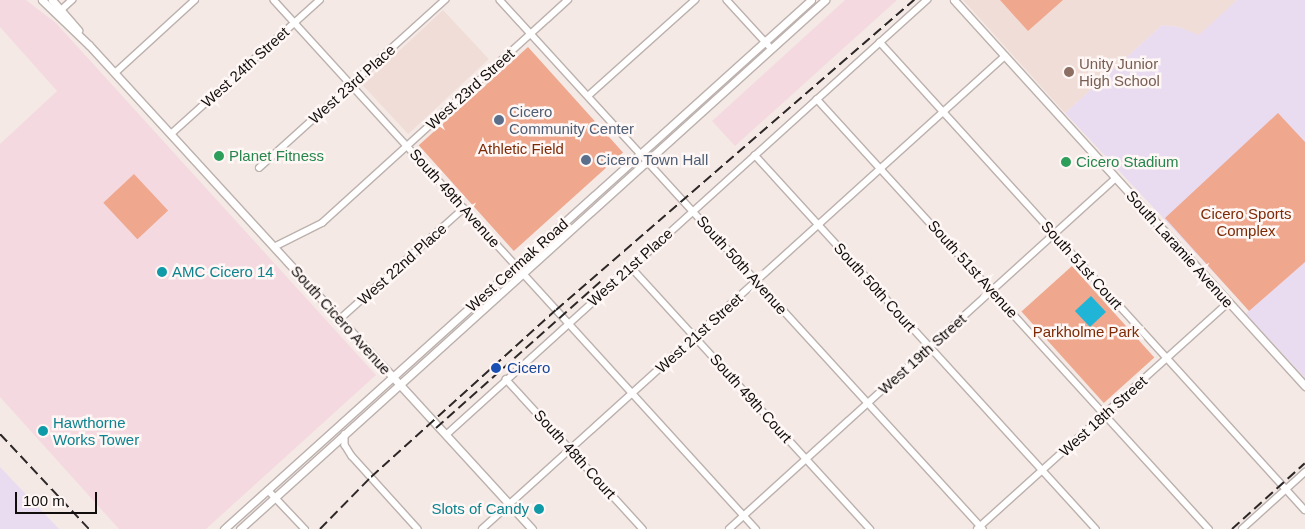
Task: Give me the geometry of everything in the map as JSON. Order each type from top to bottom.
[{"type":"main road","name":"South Cicero Avenue","points":[[42,0],[115,73],[532,529]]},
{"type":"main road","name":"South Cicero Avenue","points":[[53,0],[89,45]]},
{"type":"main road","name":"West Cermak Road","points":[[224,529],[811,0]]},
{"type":"main road","name":"West Cermak Road","points":[[240,529],[825,0]]},
{"type":"main road","name":"South Laramie Avenue","points":[[954,0],[1305,386]]},
{"type":"street","points":[[61,10],[72,0]]},
{"type":"street","points":[[115,73],[195,0]]},
{"type":"street","name":"South 49th Avenue","points":[[274,0],[756,529]]},
{"type":"street","name":"West 24th Street","points":[[171,134],[320,0]]},
{"type":"street","name":"West 23rd Place","points":[[259,168],[445,0]]},
{"type":"street","name":"South 50th Avenue","points":[[500,0],[980,528]]},
{"type":"street","name":"West 23rd Street","points":[[274,246],[313,227],[408,146],[568,0]]},
{"type":"street","points":[[588,96],[695,0]]},
{"type":"street","points":[[727,0],[771,48]]},
{"type":"street","name":"West 21st Place","points":[[446,435],[927,0]]},
{"type":"street","name":"South 51st Court","points":[[880,42],[1305,510]]},
{"type":"street","name":"West 21st Street","points":[[482,529],[1005,56]]},
{"type":"street","name":"South 51st Avenue","points":[[817,99],[1209,529]]},
{"type":"street","name":"South 50th Court","points":[[755,155],[1096,529]]},
{"type":"street","name":"West 19th Street","points":[[729,529],[1116,178]]},
{"type":"street","name":"West 22nd Place","points":[[340,319],[464,208]]},
{"type":"street","name":"South 49th Court","points":[[631,267],[870,529]]},
{"type":"street","name":"West 18th Street","points":[[980,528],[1229,302]]},
{"type":"street","name":"South 48th Court","points":[[506,379],[644,529]]},
{"type":"street","points":[[345,434],[345,445],[352,456],[418,529]]},
{"type":"street","points":[[1242,529],[1305,472]]},
{"type":"street","points":[[268,490],[303,527]]},
{"type":"shaded area","points":[[0,0],[26,0],[56,23],[376,375],[206,529],[119,529],[0,397],[0,144],[57,91],[0,27]]},
{"type":"shaded area","points":[[845,0],[897,0],[735,146],[712,121]]},
{"type":"shaded area","name":"Unity Junior High School","points":[[963,0],[1237,0],[1199,35],[1179,27],[1162,25],[1065,113]]},
{"type":"shaded area","points":[[1237,0],[1305,0],[1305,378],[1246,314],[1249,310],[1065,113],[1162,25],[1179,27],[1198,34]]},
{"type":"shaded area","points":[[443,10],[489,59],[408,134],[363,85]]},
{"type":"shaded area","points":[[0,467],[59,529],[0,529]]},
{"type":"green space","points":[[1000,0],[1063,0],[1028,31]]},
{"type":"green space","name":"Athletic Field","points":[[528,47],[623,153],[514,251],[419,145]]},
{"type":"green space","name":"Cicero Sports Complex","points":[[1278,113],[1305,142],[1305,262],[1249,311],[1165,218]]},
{"type":"green space","points":[[134,174],[168,211],[137,239],[103,203]]},
{"type":"green space","name":"Parkholme Park","points":[[1072,266],[1154,357],[1104,403],[1021,312]]},
{"type":"water","points":[[1091,296],[1106,312],[1090,327],[1075,311]]},
{"type":"railway","points":[[320,529],[371,477],[556,310],[914,0]]},
{"type":"railway","points":[[436,428],[600,282]]},
{"type":"railway","points":[[0,434],[89,529]]},
{"type":"railway","points":[[1232,529],[1305,463]]},
{"type":"place","name":"Unity Junior High School","points":[[1069,72]]},
{"type":"place","name":"Cicero Community Center","points":[[499,120]]},
{"type":"place","name":"Planet Fitness","points":[[219,156]]},
{"type":"place","name":"Cicero Town Hall","points":[[586,160]]},
{"type":"place","name":"Cicero Stadium","points":[[1066,162]]},
{"type":"place","name":"AMC Cicero 14","points":[[162,272]]},
{"type":"place","name":"Cicero","points":[[496,368]]},
{"type":"place","name":"Hawthorne Works Tower","points":[[43,431]]},
{"type":"place","name":"Slots of Candy","points":[[539,509]]}]
